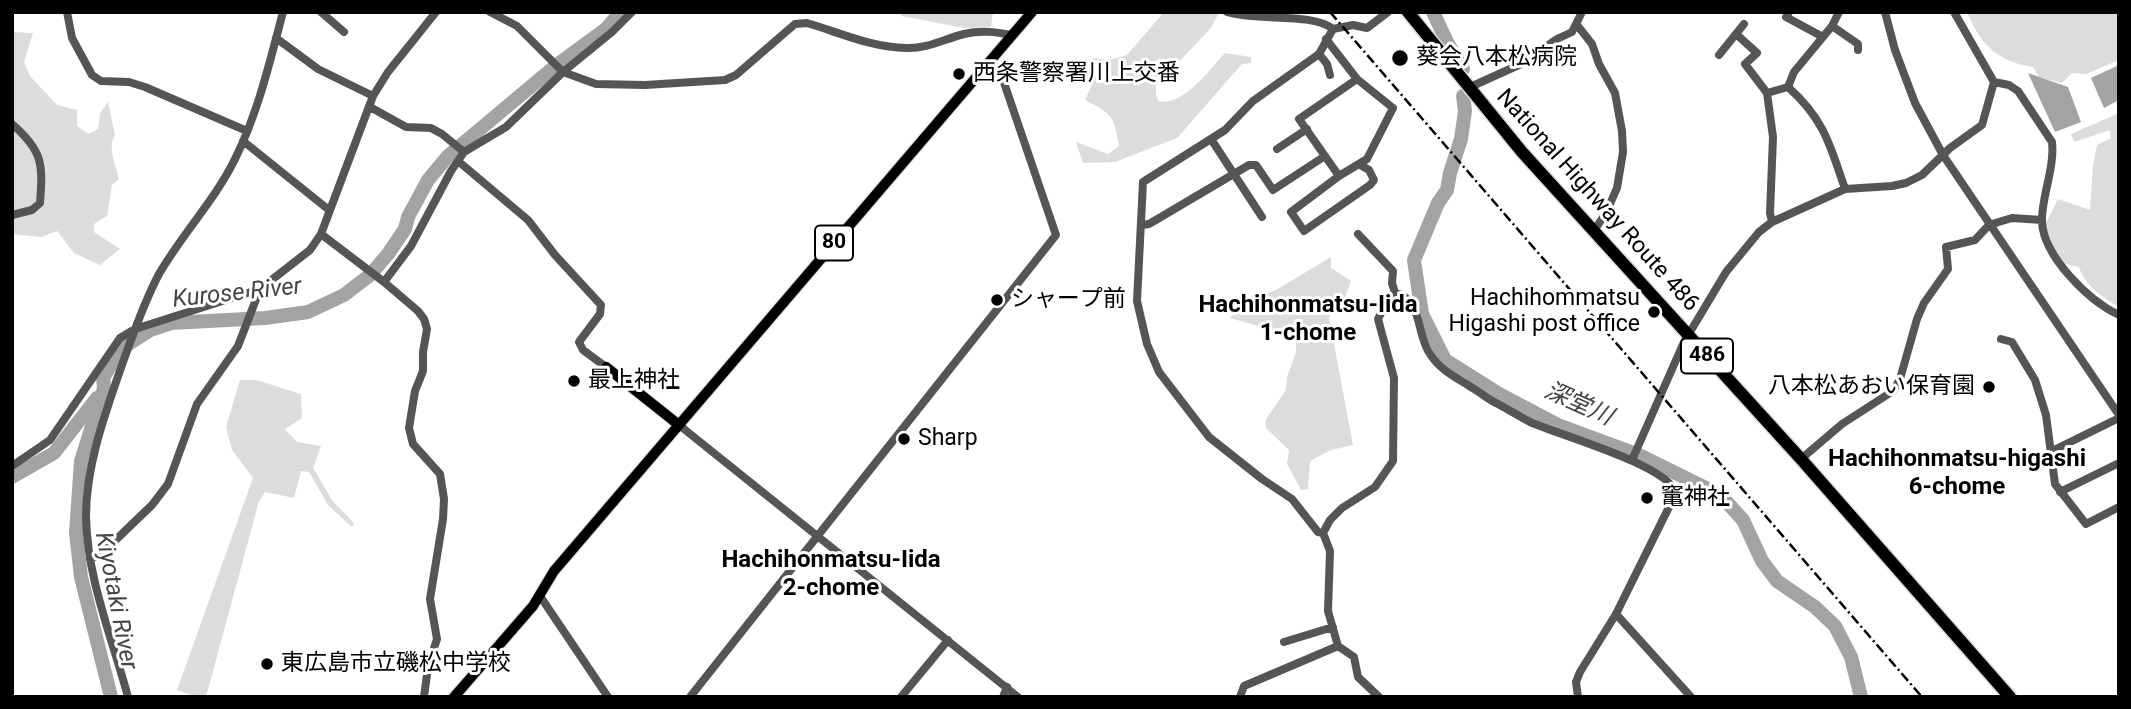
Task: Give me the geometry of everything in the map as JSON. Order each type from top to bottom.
[{"type":"highway","name":"National Highway Route 486","points":[[1408,12],[1468,88],[1593,232],[1801,459],[2010,697]]},
{"type":"main road","name":"80","points":[[454,697],[540,596],[554,571],[1032,12]]},
{"type":"main road","points":[[606,367],[679,425]]},
{"type":"street","points":[[67,12],[72,38],[80,57],[92,75],[101,81],[129,82],[145,87],[247,131]]},
{"type":"street","points":[[128,697],[90,559],[86,514],[91,472],[107,408],[135,329],[159,273],[227,174],[243,141],[283,12]]},
{"type":"street","points":[[321,12],[344,32]]},
{"type":"street","points":[[12,466],[51,440],[120,338],[135,329],[260,289],[310,250],[321,234],[373,96],[388,72],[436,12]]},
{"type":"street","points":[[490,12],[517,26],[563,72],[602,86],[725,79],[736,75],[795,24],[807,23],[884,46],[907,48],[935,44],[963,34],[988,30],[1012,34]]},
{"type":"street","points":[[382,281],[411,246],[464,152],[506,127],[563,72],[632,12]]},
{"type":"street","points":[[1227,12],[1245,18],[1310,19],[1323,22],[1334,29]]},
{"type":"street","points":[[1323,533],[1318,532],[1292,499],[1209,437],[1159,372],[1147,344],[1137,301],[1143,182],[1226,130],[1254,101],[1319,54],[1334,29],[1353,25],[1367,28],[1388,12]]},
{"type":"street","points":[[1468,88],[1521,64],[1572,32],[1583,12]]},
{"type":"street","points":[[1789,12],[1786,17],[1823,37]]},
{"type":"street","points":[[1788,87],[1794,72],[1832,26],[1839,12]]},
{"type":"street","points":[[1885,12],[1895,50],[1915,103],[1943,155],[2118,412],[2052,451]]},
{"type":"street","points":[[1633,456],[1684,342],[1732,264],[1759,232],[1772,222],[1845,189],[1906,183],[1922,175],[1982,125],[1994,82],[1954,12]]},
{"type":"street","points":[[1577,24],[1592,44],[1599,64],[1615,93],[1622,131],[1623,152],[1617,188],[1606,213],[1593,232]]},
{"type":"street","points":[[1719,55],[1744,24]]},
{"type":"street","points":[[1832,26],[1858,44],[1858,50]]},
{"type":"street","points":[[1736,34],[1758,53],[1745,64],[1767,93],[1773,137],[1770,213],[1772,222]]},
{"type":"street","points":[[276,38],[318,69],[373,96]]},
{"type":"street","points":[[1326,39],[1357,79],[1393,108],[1367,159],[1339,176],[1291,212],[1304,231],[1370,185],[1374,180],[1368,170],[1359,164]]},
{"type":"street","points":[[1319,54],[1329,75]]},
{"type":"street","points":[[690,697],[1056,235],[1000,71],[990,62]]},
{"type":"street","points":[[1339,176],[1299,119],[1357,79]]},
{"type":"street","points":[[1994,82],[2018,90],[2052,142],[2042,220],[2052,251],[2065,269],[2099,304],[2119,315]]},
{"type":"street","points":[[1767,93],[1788,87]]},
{"type":"street","points":[[1788,87],[1808,105],[1827,134],[1845,189]]},
{"type":"street","points":[[370,107],[406,127],[431,128],[464,152]]},
{"type":"street","points":[[12,124],[37,149],[42,183],[40,204],[32,210],[12,215]]},
{"type":"street","points":[[1277,149],[1307,129]]},
{"type":"street","points":[[1211,139],[1262,217]]},
{"type":"street","points":[[243,141],[329,210]]},
{"type":"street","points":[[1142,225],[1149,224],[1249,165],[1256,165],[1273,190],[1325,156]]},
{"type":"street","points":[[458,161],[528,220],[601,306],[600,314],[579,342],[583,350],[606,367]]},
{"type":"street","points":[[1801,459],[1842,424],[1893,391],[1900,379],[1920,311],[1948,269],[1946,247],[1975,240],[1989,225],[2012,218],[2042,220]]},
{"type":"street","points":[[321,234],[382,281],[424,319],[427,330],[423,371],[415,391],[409,428],[413,444],[437,469],[442,486],[443,519],[430,599],[437,639],[428,667],[424,697]]},
{"type":"street","points":[[1358,234],[1393,271],[1395,293]]},
{"type":"street","points":[[90,559],[100,555],[152,505],[168,484],[197,404],[211,381],[230,359],[260,289]]},
{"type":"street","points":[[1379,697],[1358,677],[1354,657],[1338,646],[1328,611],[1330,551],[1323,533],[1330,520],[1342,508],[1375,487],[1393,461],[1394,378],[1378,319],[1395,293]]},
{"type":"street","points":[[1395,293],[1411,303],[1418,314],[1422,339],[1429,353],[1444,371],[1529,421],[1633,456],[1670,483],[1676,493],[1616,614],[1580,672],[1576,682],[1578,697]]},
{"type":"street","points":[[2001,339],[2012,342],[2035,380],[2046,415],[2055,484],[2060,492],[2086,524],[2119,507]]},
{"type":"street","points":[[679,425],[1018,697]]},
{"type":"street","points":[[2060,492],[2119,463]]},
{"type":"street","points":[[540,596],[608,697]]},
{"type":"street","points":[[1616,614],[1691,697]]},
{"type":"street","points":[[1284,642],[1333,627]]},
{"type":"street","points":[[901,697],[947,640]]},
{"type":"street","points":[[1240,697],[1244,686],[1338,646]]},
{"type":"street","points":[[1003,697],[1007,687]]},
{"type":"shaded area","points":[[898,12],[993,12],[991,27],[964,28],[902,16]]},
{"type":"shaded area","points":[[1164,12],[1219,13],[1211,28],[1156,86],[1158,101],[1167,102],[1186,93],[1225,53],[1251,57],[1251,63],[1242,64],[1177,138],[1115,162],[1083,163],[1076,142],[1108,154],[1119,146],[1110,117],[1085,100],[1095,78],[1093,58],[1109,60],[1127,55]]},
{"type":"shaded area","points":[[1967,12],[2119,12],[2119,60],[2086,74],[2072,73],[2062,83],[2039,77],[2033,67],[2010,61],[1992,50],[1978,33]]},
{"type":"shaded area","points":[[12,32],[33,33],[24,62],[30,76],[57,105],[77,110],[77,126],[89,134],[98,129],[100,113],[108,102],[115,135],[112,151],[119,179],[112,185],[107,216],[94,224],[94,232],[120,249],[100,265],[74,253],[57,231],[41,237],[12,234]]},
{"type":"shaded area","points":[[2119,65],[2119,100],[2104,108],[2091,78]]},
{"type":"shaded area","points":[[2028,73],[2068,87],[2081,122],[2055,132]]},
{"type":"shaded area","points":[[2119,113],[2119,307],[2090,285],[2079,267],[2065,264],[2054,249],[2045,225],[2058,199],[2090,210],[2097,145],[2111,138],[2110,130],[2074,142],[2071,134]]},
{"type":"shaded area","points":[[1331,257],[1331,268],[1351,281],[1344,300],[1329,317],[1353,445],[1331,450],[1310,461],[1308,489],[1301,490],[1287,464],[1289,450],[1266,428],[1265,421],[1286,390],[1296,343],[1282,333],[1230,318],[1244,302],[1276,290]]},
{"type":"shaded area","points":[[240,380],[256,380],[301,394],[302,418],[285,429],[297,442],[321,446],[313,468],[332,500],[354,523],[352,527],[328,505],[309,472],[301,471],[294,498],[265,492],[259,501],[206,697],[197,697],[177,690],[253,478],[232,450],[226,427]]},
{"type":"waterway","name":"Kurose River","points":[[111,697],[81,577],[76,533],[81,461],[104,388],[103,378],[115,358],[125,346],[150,330],[171,323],[265,318],[308,312],[344,295],[370,275],[388,254],[405,229],[408,217],[428,180],[448,156],[553,68],[606,29],[621,12]]},
{"type":"waterway","name":"深堂川","points":[[1433,12],[1463,69]]},
{"type":"waterway","name":"深堂川","points":[[1463,96],[1465,111],[1461,139],[1447,190],[1438,203],[1414,260],[1422,314],[1445,360],[1499,394],[1558,425],[1639,455],[1724,499],[1743,520],[1762,561],[1777,581],[1815,607],[1835,626],[1851,657],[1861,697]]},
{"type":"waterway","name":"Kurose River","points":[[12,477],[54,453],[97,398]]},
{"type":"railway","points":[[1330,12],[1922,697]]},
{"type":"place","name":"葵会八本松病院","points":[[1400,58]]},
{"type":"place","name":"西条警察署川上交番","points":[[959,74]]},
{"type":"place","name":"シャープ前","points":[[997,300]]},
{"type":"place","name":"Hachihommatsu Higashi post office","points":[[1654,312]]},
{"type":"place","name":"最上神社","points":[[574,381]]},
{"type":"place","name":"八本松あおい保育園","points":[[1989,387]]},
{"type":"place","name":"Sharp","points":[[904,439]]},
{"type":"place","name":"竃神社","points":[[1647,498]]},
{"type":"place","name":"東広島市立磯松中学校","points":[[267,664]]},
{"type":"district","name":"Hachihonmatsu-Iida 1-chome","points":[[1308,320]]},
{"type":"district","name":"Hachihonmatsu-higashi 6-chome","points":[[1957,474]]},
{"type":"district","name":"Hachihonmatsu-Iida 2-chome","points":[[831,575]]},
{"type":"water label","name":"Kiyotaki River","points":[[115,601]]}]
